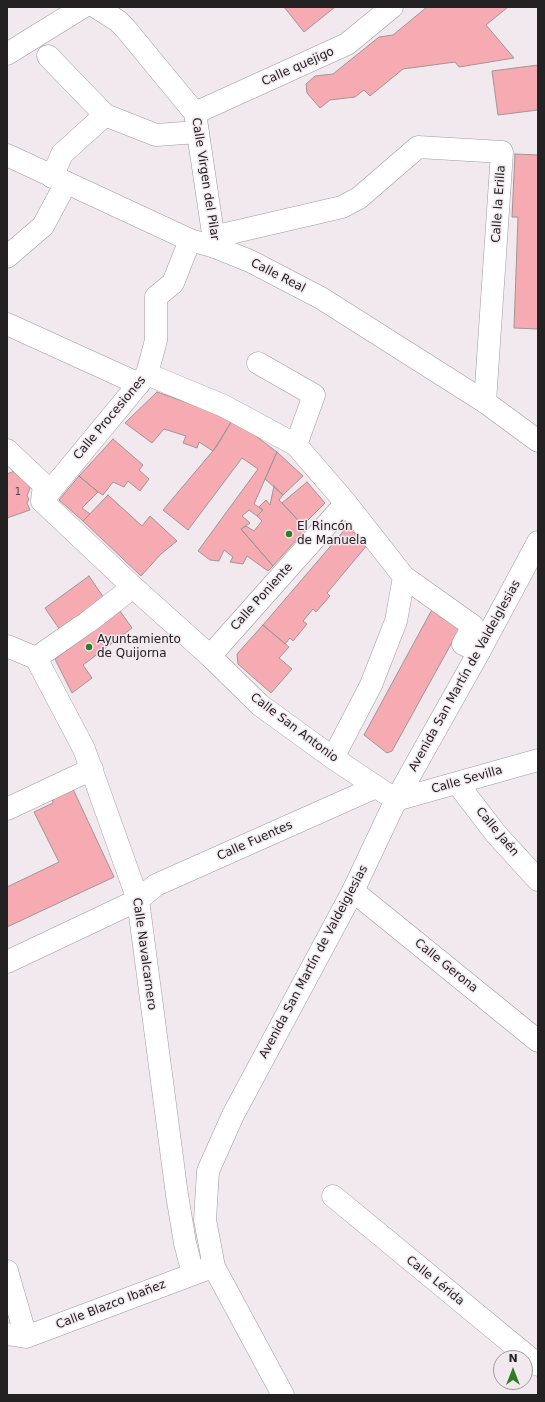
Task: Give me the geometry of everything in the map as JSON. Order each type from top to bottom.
[{"type":"street","points":[[7,54],[83,7]]},
{"type":"street","name":"Calle Virgen del Pilar","points":[[96,7],[118,21],[125,28],[197,123],[214,242]]},
{"type":"street","name":"Calle quejigo","points":[[105,115],[156,136],[197,123],[347,44],[392,7]]},
{"type":"street","points":[[12,247],[43,226],[59,180],[62,154],[105,115],[48,56]]},
{"type":"street","name":"Calle la Erilla","points":[[214,242],[342,207],[359,198],[418,148],[502,152],[485,402]]},
{"type":"street","name":"Calle Real","points":[[7,155],[190,240],[214,242],[321,298],[485,402],[535,437]]},
{"type":"street","name":"Calle Procesiones","points":[[42,500],[143,379],[156,340],[156,297],[173,283],[190,240]]},
{"type":"street","points":[[7,324],[143,379],[224,406],[296,445],[346,503],[404,577],[473,626],[463,644],[479,652]]},
{"type":"street","points":[[258,363],[314,394],[296,445]]},
{"type":"street","points":[[7,450],[44,485],[42,500]]},
{"type":"street","name":"Calle San Antonio","points":[[42,500],[133,587],[210,656],[260,705],[333,758],[396,800]]},
{"type":"street","name":"Calle Poniente","points":[[210,656],[346,503]]},
{"type":"street","name":"Avenida San Martín de Valdeiglesias","points":[[283,1395],[214,1267],[205,1220],[208,1171],[233,1115],[353,891],[396,800],[479,652],[538,542]]},
{"type":"street","points":[[333,758],[371,685],[396,621],[404,577]]},
{"type":"street","points":[[7,646],[36,658],[85,624],[133,587]]},
{"type":"street","name":"Calle Navalcarnero","points":[[36,658],[84,749],[138,900],[185,1243],[193,1274]]},
{"type":"street","name":"Calle Sevilla","points":[[396,800],[538,760]]},
{"type":"street","points":[[7,809],[92,769]]},
{"type":"street","name":"Calle Jaén","points":[[457,783],[496,834],[538,880]]},
{"type":"street","name":"Calle Fuentes","points":[[7,962],[138,900],[156,885],[376,788]]},
{"type":"street","name":"Calle Gerona","points":[[353,891],[538,1041]]},
{"type":"street","name":"Calle Lérida","points":[[333,1196],[538,1365]]},
{"type":"street","name":"Calle Blazco Ibañez","points":[[16,1336],[214,1267]]},
{"type":"street","points":[[7,1271],[16,1336]]},
{"type":"building","points":[[284,7],[335,7],[304,32]]},
{"type":"building","points":[[427,7],[508,7],[486,25],[514,58],[459,67],[455,62],[403,69],[370,96],[364,90],[355,97],[330,100],[320,108],[307,93],[306,84],[315,76],[333,74],[379,37],[393,35]]},
{"type":"building","points":[[538,65],[538,110],[498,115],[492,71]]},
{"type":"building","points":[[515,154],[538,155],[538,329],[514,328],[518,217],[512,217]]},
{"type":"building","points":[[157,392],[233,419],[213,451],[199,442],[197,448],[183,443],[186,436],[164,429],[152,443],[125,423]]},
{"type":"building","points":[[233,419],[277,452],[254,504],[263,510],[257,516],[249,510],[242,516],[250,523],[241,529],[273,566],[268,571],[247,556],[243,564],[230,562],[233,557],[224,550],[219,561],[210,560],[198,551],[258,469],[242,458],[188,530],[163,510],[217,446]]},
{"type":"building","points":[[113,439],[143,465],[139,470],[149,479],[140,491],[128,481],[124,487],[113,482],[103,495],[79,476]]},
{"type":"building","points":[[277,452],[303,476],[283,495],[265,479]]},
{"type":"building","points":[[17,470],[26,477],[30,488],[27,496],[29,499],[27,503],[30,510],[7,518],[7,474]]},
{"type":"building","points":[[79,476],[98,492],[82,508],[90,514],[83,521],[59,500]]},
{"type":"building","points":[[307,482],[325,503],[303,525],[282,503]]},
{"type":"building","points":[[274,486],[283,495],[279,500],[306,529],[273,566],[241,529],[246,526],[254,531],[262,521],[257,516],[263,510],[259,507],[266,500],[270,505]]},
{"type":"building","points":[[108,495],[142,526],[150,516],[177,541],[161,554],[141,576],[83,521]]},
{"type":"building","points":[[347,527],[368,544],[327,593],[330,596],[316,612],[313,609],[303,621],[307,624],[293,641],[290,638],[285,644],[263,625]]},
{"type":"building","name":"Ayuntamiento de Quijorna","points":[[89,576],[104,598],[120,611],[132,628],[83,665],[92,678],[72,693],[55,659],[88,634],[60,630],[45,608]]},
{"type":"building","points":[[435,604],[461,626],[392,751],[387,753],[364,735]]},
{"type":"building","points":[[263,625],[289,647],[279,658],[292,669],[271,693],[238,664],[237,654]]},
{"type":"building","points":[[72,787],[114,877],[7,927],[7,887],[59,862],[34,812],[53,803],[52,797]]},
{"type":"place","name":"El Rincón de Manuela","points":[[289,534]]},
{"type":"place","name":"Ayuntamiento de Quijorna","points":[[89,647]]}]
